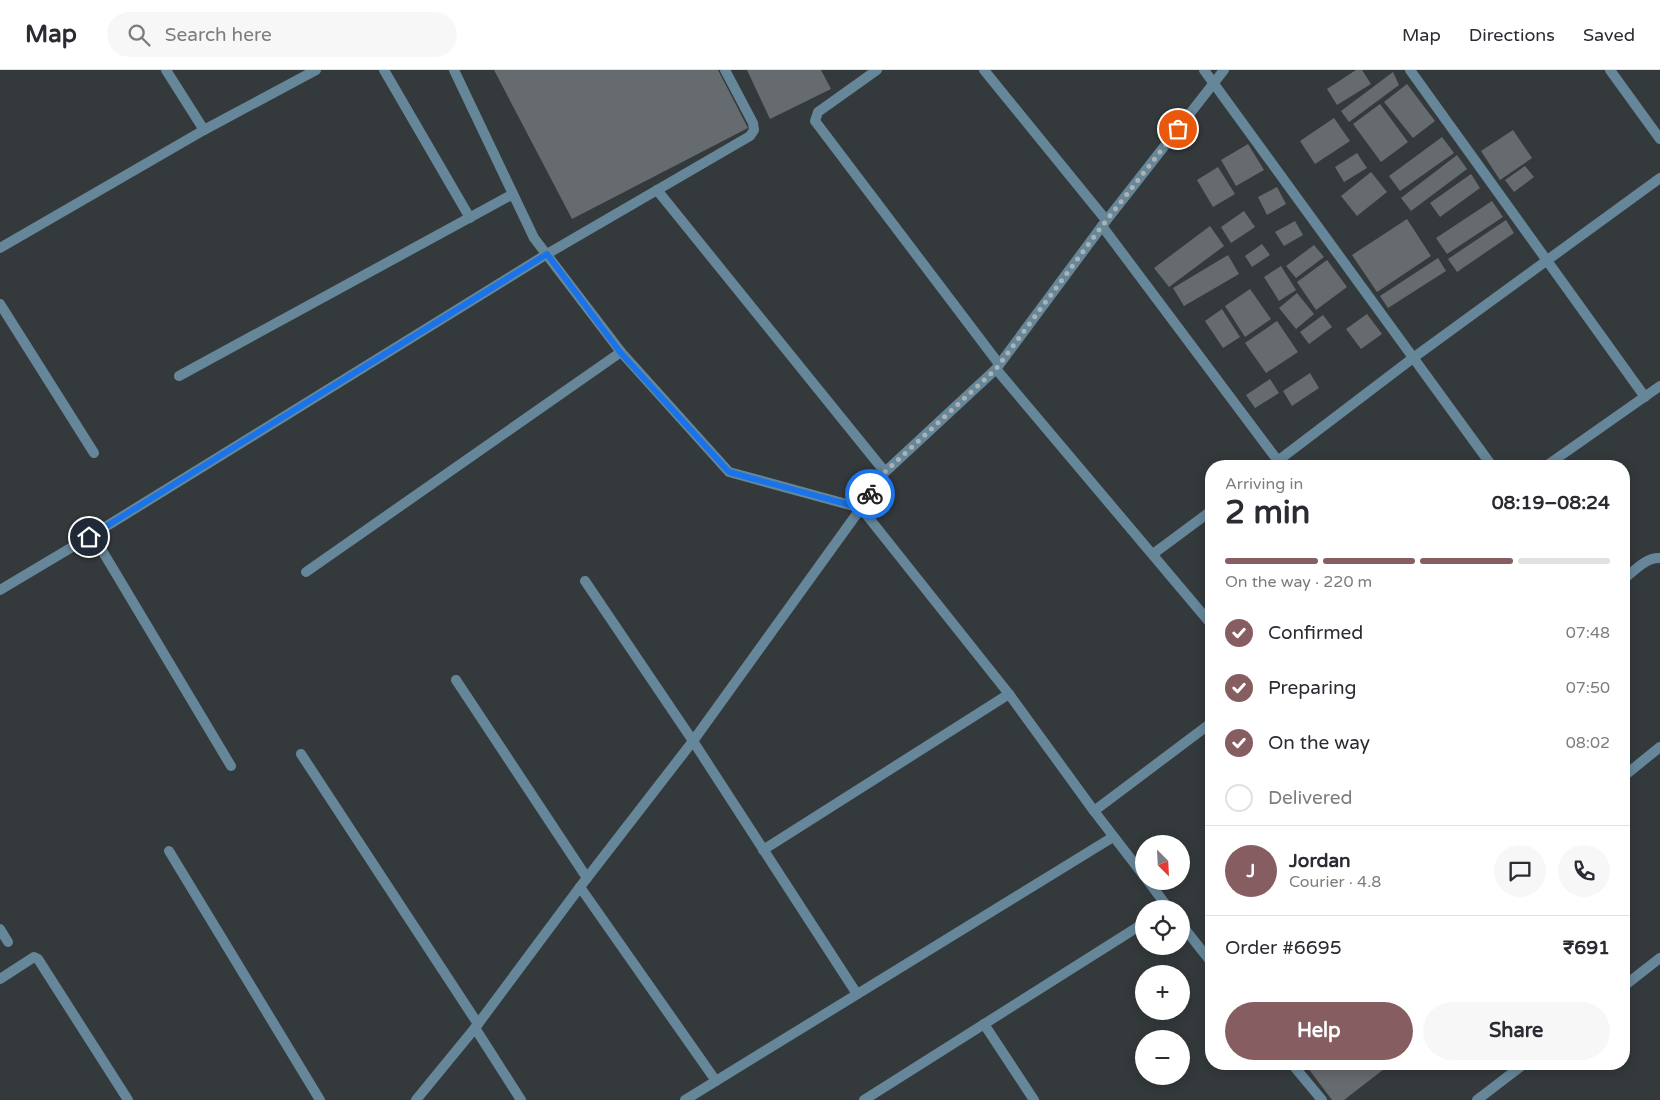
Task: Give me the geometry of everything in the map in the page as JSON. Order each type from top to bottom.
[{"type":"street","points":[[166,70],[204,130]]},
{"type":"street","points":[[0,248],[204,130],[316,70]]},
{"type":"street","points":[[384,70],[470,218]]},
{"type":"street","points":[[454,70],[534,238],[620,352],[729,472],[861,508],[1009,694],[1135,864]]},
{"type":"street","points":[[0,590],[547,254],[750,136],[754,130],[752,123],[725,70]]},
{"type":"street","points":[[877,70],[818,112],[815,121],[998,366],[1205,617]]},
{"type":"street","points":[[984,70],[1104,223],[1273,460]]},
{"type":"street","points":[[1204,70],[1488,460]]},
{"type":"street","points":[[416,1100],[476,1026],[693,741],[885,472],[998,366],[1104,223],[1224,70]]},
{"type":"street","points":[[1410,70],[1645,397]]},
{"type":"street","points":[[1610,70],[1660,139]]},
{"type":"street","points":[[1283,460],[1414,358],[1660,178]]},
{"type":"street","points":[[657,190],[885,472]]},
{"type":"street","points":[[179,376],[513,194]]},
{"type":"street","points":[[0,304],[94,453]]},
{"type":"street","points":[[306,572],[620,352]]},
{"type":"street","points":[[1555,460],[1660,386]]},
{"type":"street","points":[[1152,554],[1205,515]]},
{"type":"street","points":[[89,537],[100,547],[231,766]]},
{"type":"street","points":[[1630,574],[1648,560],[1660,558]]},
{"type":"street","points":[[585,581],[693,741],[857,994]]},
{"type":"street","points":[[456,680],[588,878]]},
{"type":"street","points":[[763,850],[1009,694]]},
{"type":"street","points":[[1094,811],[1205,728]]},
{"type":"street","points":[[1630,771],[1660,747]]},
{"type":"street","points":[[301,754],[476,1026],[521,1100]]},
{"type":"street","points":[[685,1100],[1113,836]]},
{"type":"street","points":[[169,852],[320,1100]]},
{"type":"street","points":[[580,887],[716,1081]]},
{"type":"street","points":[[0,929],[8,942]]},
{"type":"street","points":[[864,1100],[1135,929]]},
{"type":"street","points":[[1190,935],[1205,954]]},
{"type":"street","points":[[0,979],[34,957],[38,958],[128,1100]]},
{"type":"street","points":[[1630,981],[1660,958]]},
{"type":"street","points":[[984,1024],[1034,1100]]},
{"type":"street","points":[[1297,1070],[1322,1100]]},
{"type":"street","points":[[1477,1100],[1516,1070]]},
{"type":"building","points":[[494,70],[718,70],[748,128],[572,219]]},
{"type":"building","points":[[747,70],[821,70],[831,89],[770,119]]},
{"type":"building","points":[[1356,70],[1362,70],[1371,84],[1337,105],[1327,89]]},
{"type":"building","points":[[1393,72],[1399,85],[1349,122],[1341,111]]},
{"type":"building","points":[[1407,84],[1435,121],[1413,138],[1384,102]]},
{"type":"building","points":[[1380,104],[1408,142],[1381,162],[1353,124]]},
{"type":"building","points":[[1334,118],[1350,141],[1315,164],[1300,141]]},
{"type":"building","points":[[1513,130],[1532,158],[1500,180],[1481,151]]},
{"type":"building","points":[[1442,137],[1454,153],[1400,191],[1389,176]]},
{"type":"building","points":[[1248,144],[1264,170],[1236,186],[1221,160]]},
{"type":"building","points":[[1357,153],[1367,168],[1344,182],[1335,167]]},
{"type":"building","points":[[1457,155],[1467,169],[1411,211],[1401,198]]},
{"type":"building","points":[[1525,166],[1534,177],[1514,192],[1505,180]]},
{"type":"building","points":[[1218,167],[1235,194],[1213,207],[1197,180]]},
{"type":"building","points":[[1371,172],[1387,192],[1357,216],[1341,196]]},
{"type":"building","points":[[1471,174],[1480,188],[1440,217],[1430,203]]},
{"type":"building","points":[[1277,187],[1286,204],[1267,215],[1258,197]]},
{"type":"building","points":[[1492,201],[1503,217],[1447,254],[1436,238]]},
{"type":"building","points":[[1244,211],[1255,227],[1231,243],[1221,227]]},
{"type":"building","points":[[1407,219],[1431,256],[1377,292],[1352,255]]},
{"type":"building","points":[[1506,220],[1514,233],[1457,272],[1448,259]]},
{"type":"building","points":[[1295,221],[1303,235],[1284,246],[1275,232]]},
{"type":"building","points":[[1210,226],[1224,246],[1169,287],[1154,268]]},
{"type":"building","points":[[1262,244],[1270,255],[1252,267],[1245,256]]},
{"type":"building","points":[[1314,245],[1324,257],[1296,278],[1286,266]]},
{"type":"building","points":[[1228,255],[1239,274],[1184,306],[1173,288]]},
{"type":"building","points":[[1438,258],[1446,271],[1388,308],[1380,296]]},
{"type":"building","points":[[1327,260],[1347,287],[1316,310],[1297,282]]},
{"type":"building","points":[[1281,266],[1296,290],[1279,301],[1264,277]]},
{"type":"building","points":[[1250,289],[1271,319],[1245,337],[1225,306]]},
{"type":"building","points":[[1297,293],[1314,314],[1296,329],[1279,308]]},
{"type":"building","points":[[1222,309],[1240,337],[1223,348],[1205,321]]},
{"type":"building","points":[[1367,314],[1382,334],[1361,349],[1346,329]]},
{"type":"building","points":[[1323,315],[1332,327],[1309,344],[1300,332]]},
{"type":"building","points":[[1277,321],[1298,352],[1266,373],[1245,343]]},
{"type":"building","points":[[1310,373],[1319,388],[1292,406],[1283,391]]},
{"type":"building","points":[[1270,379],[1279,393],[1255,408],[1246,395]]},
{"type":"building","points":[[1310,1070],[1383,1070],[1344,1100],[1332,1100]]},
{"type":"way so far","points":[[870,494],[885,472],[996,369],[1102,226],[1178,129]]},
{"type":"route","points":[[89,537],[547,254],[620,352],[729,472],[861,508],[870,494]]}]
